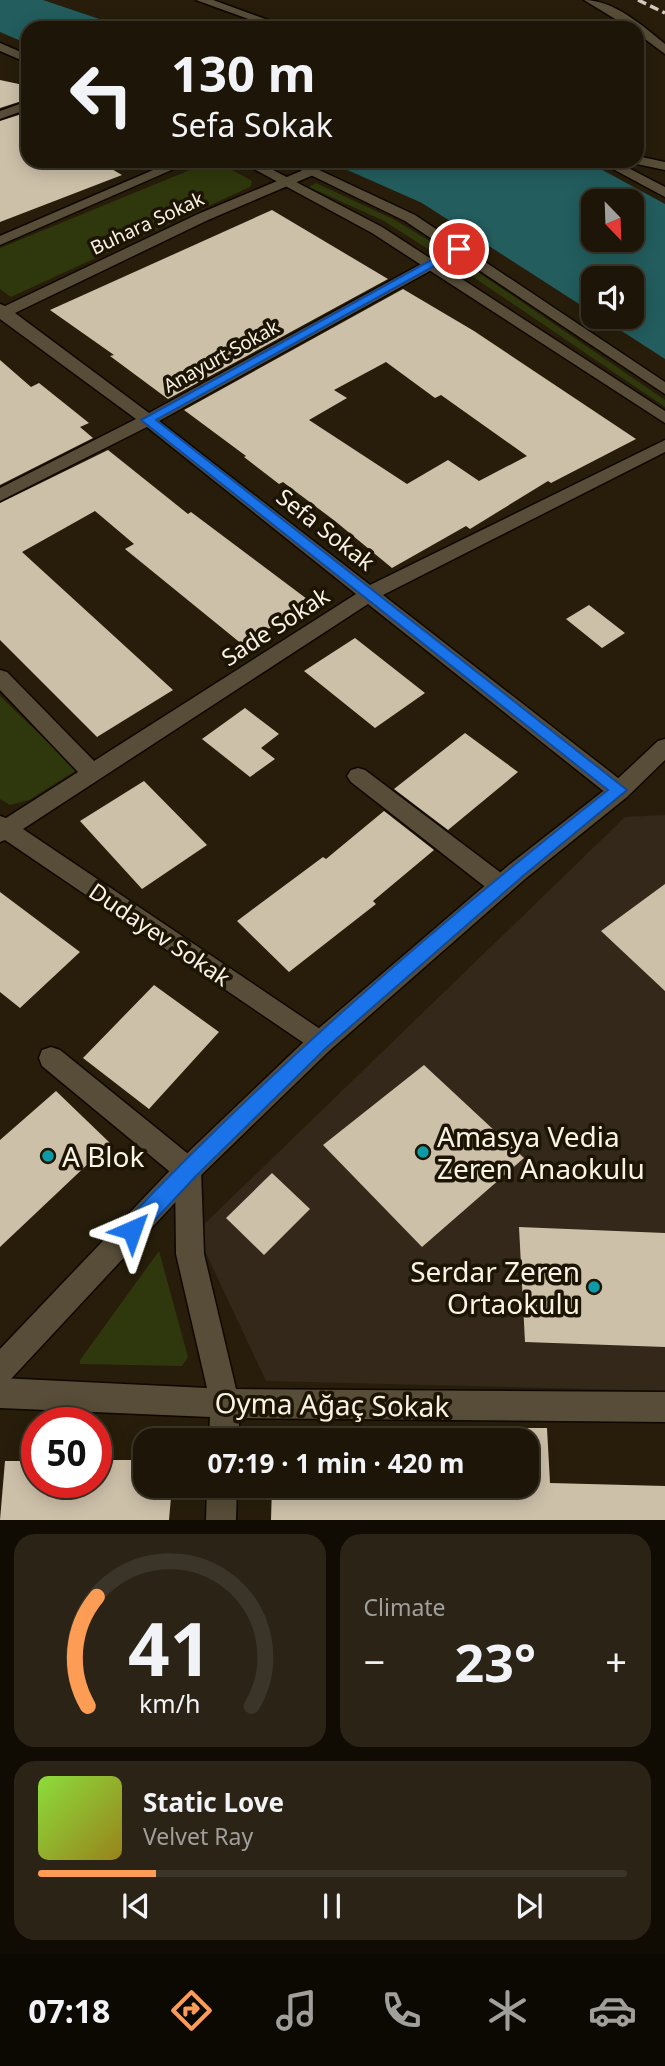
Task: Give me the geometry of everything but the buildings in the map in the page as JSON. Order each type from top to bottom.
[{"type":"street","points":[[202,0],[264,21]]},
{"type":"street","points":[[590,0],[626,21]]},
{"type":"street","points":[[644,33],[665,50]]},
{"type":"street","points":[[0,47],[21,56]]},
{"type":"street","points":[[0,115],[21,107]]},
{"type":"street","points":[[644,162],[665,166]]},
{"type":"street","points":[[0,241],[169,168]]},
{"type":"street","points":[[258,168],[377,230],[665,418]]},
{"type":"street","points":[[308,168],[410,218],[665,389]]},
{"type":"street","points":[[618,168],[665,193]]},
{"type":"street","points":[[629,168],[635,177]]},
{"type":"street","name":"Buhara Sokak","points":[[1,311],[203,217],[313,170]]},
{"type":"street","name":"Anayurt Sokak","points":[[0,495],[148,420],[459,249]]},
{"type":"street","name":"Sefa Sokak","points":[[1,311],[148,420],[619,790]]},
{"type":"street","name":"Sade Sokak","points":[[2,829],[369,594],[665,444]]},
{"type":"street","points":[[0,677],[92,773]]},
{"type":"street","points":[[0,1370],[188,1170],[320,1042],[501,886],[619,790],[662,759]]},
{"type":"street","points":[[358,776],[501,886]]},
{"type":"street","name":"Dudayev Sokak","points":[[2,829],[320,1042]]},
{"type":"street","points":[[51,1058],[188,1170],[190,1254],[225,1403],[224,1428]]},
{"type":"street","name":"Oyma Ağaç Sokak","points":[[0,1393],[225,1403],[665,1407]]},
{"type":"street","points":[[220,1520],[221,1498]]},
{"type":"shaded area","points":[[665,815],[665,1391],[266,1381],[196,1232],[625,817]]},
{"type":"green space","points":[[195,168],[229,168],[252,181],[250,187],[11,297],[0,289],[0,248]]},
{"type":"green space","points":[[316,183],[393,219],[443,249],[434,253],[384,221],[309,187]]},
{"type":"green space","points":[[472,268],[665,400],[665,407],[463,270]]},
{"type":"green space","points":[[0,696],[77,770],[29,800],[10,805],[0,799]]},
{"type":"green space","points":[[159,1251],[188,1357],[182,1366],[80,1364],[80,1360]]},
{"type":"water","points":[[0,0],[43,0],[105,21],[21,21],[21,41],[0,32]]},
{"type":"water","points":[[343,168],[599,168],[637,189],[581,189],[581,252],[644,252],[644,193],[665,204],[665,359],[619,329],[644,329],[644,266],[581,266],[581,305],[422,203]]},
{"type":"railway","points":[[638,0],[665,13]]},
{"type":"place","name":"Amasya Vedia Zeren Anaokulu","points":[[423,1152]]},
{"type":"place","name":"A Blok","points":[[48,1156]]},
{"type":"place","name":"Serdar Zeren Ortaokulu","points":[[594,1287]]},
{"type":"route","points":[[132,1230],[188,1170],[320,1042],[517,872],[619,790],[148,420],[459,249]]}]
